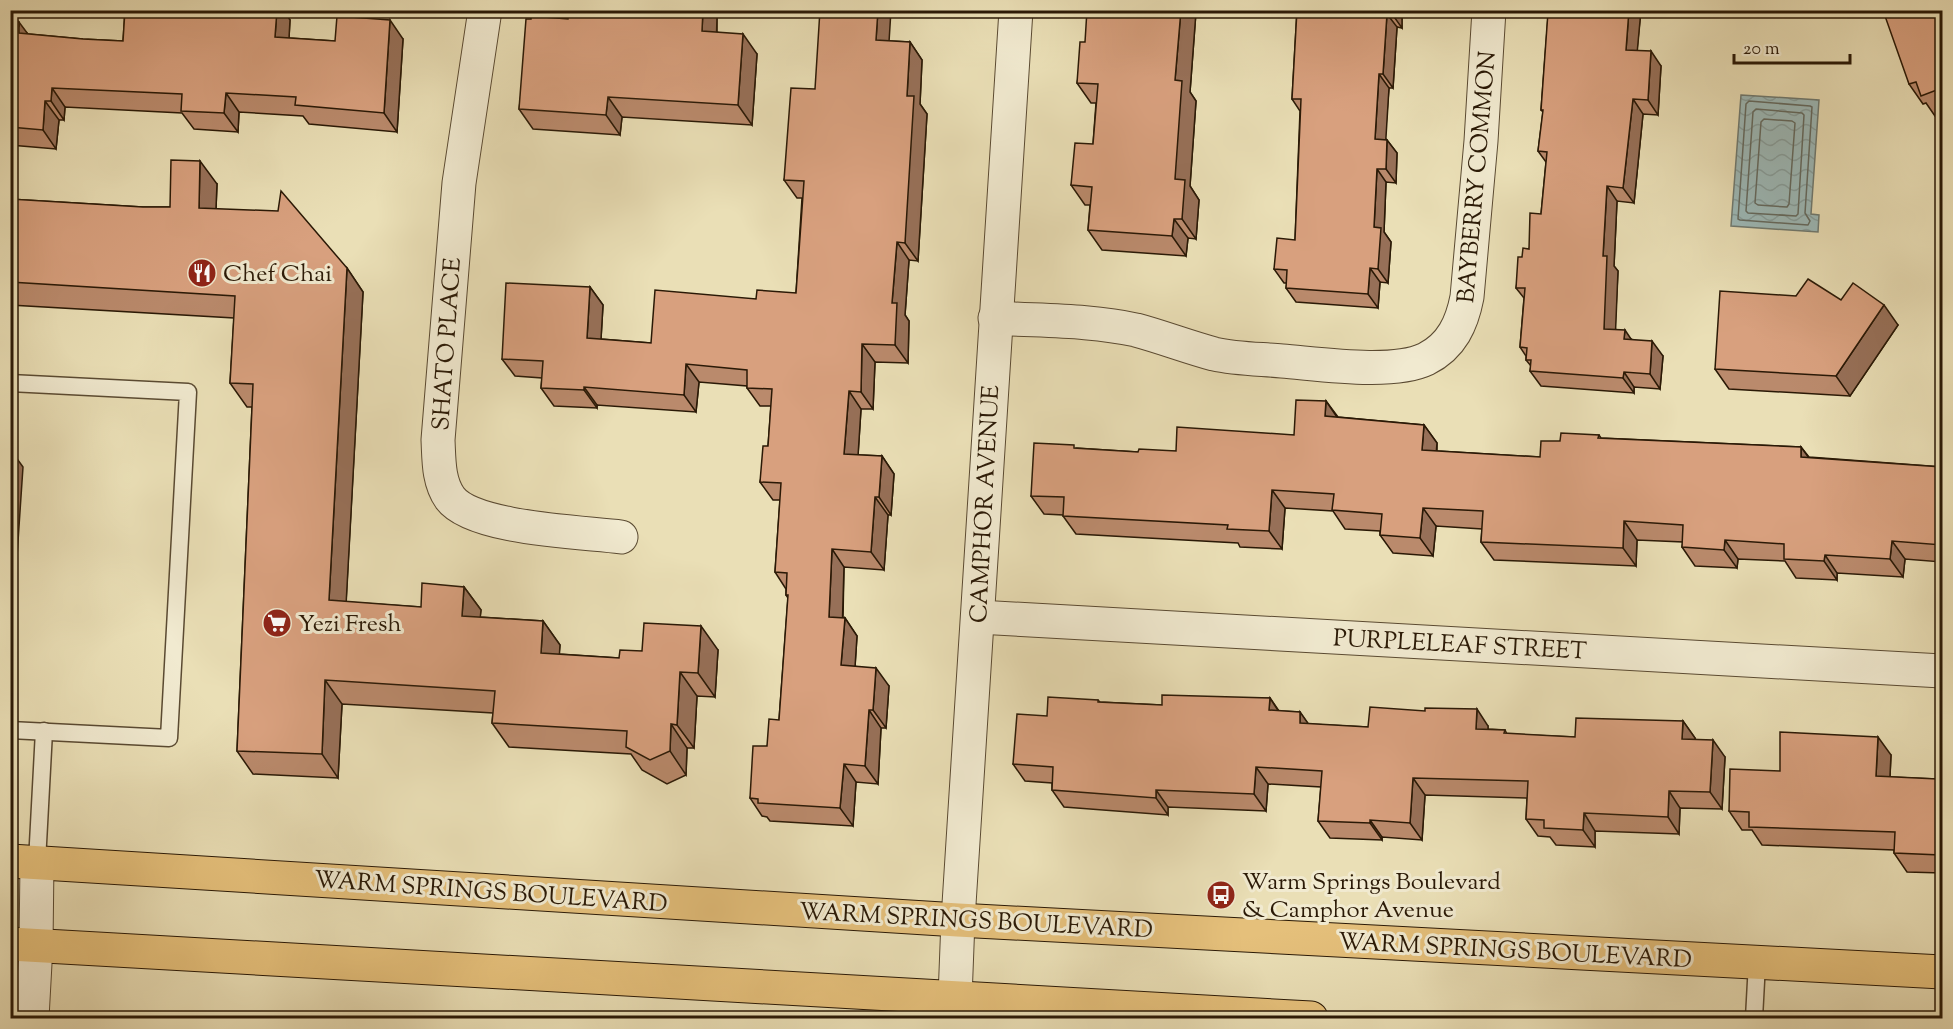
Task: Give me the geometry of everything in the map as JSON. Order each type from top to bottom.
[{"type":"main road","name":"WARM SPRINGS BOULEVARD","points":[[24,862],[958,920],[1942,972]]},
{"type":"main road","points":[[23,944],[955,1008],[1311,1018]]},
{"type":"street","name":"SHATO PLACE","points":[[485,10],[459,183],[438,440],[439,472],[450,498],[464,510],[500,523],[621,537]]},
{"type":"street","name":"CAMPHOR AVENUE","points":[[955,1008],[958,920],[1016,10]]},
{"type":"street","name":"BAYBERRY COMMON","points":[[995,318],[1110,326],[1136,331],[1216,354],[1241,357],[1386,367],[1412,364],[1427,358],[1453,337],[1464,314],[1481,141],[1489,10]]},
{"type":"street","name":"PURPLELEAF STREET","points":[[978,617],[1942,670]]},
{"type":"street","points":[[24,862],[23,944],[33,1018]]},
{"type":"lane","points":[[10,383],[188,392],[169,738],[10,730]]},
{"type":"lane","points":[[24,862],[44,732]]},
{"type":"lane","points":[[1754,1018],[1757,963]]},
{"type":"water","points":[[1741,95],[1819,100],[1811,214],[1819,215],[1818,232],[1731,226]]},
{"type":"building","points":[[125,10],[277,10],[275,37],[335,41],[337,16],[390,20],[384,113],[295,105],[296,97],[226,93],[224,113],[181,111],[182,94],[52,88],[51,101],[45,101],[43,130],[10,127],[10,21],[19,22],[19,33],[123,41]]},
{"type":"building","points":[[569,10],[703,10],[702,31],[743,34],[738,105],[608,97],[606,115],[519,109],[526,19],[531,19],[531,16],[568,19]]},
{"type":"building","points":[[820,10],[878,10],[876,40],[910,42],[907,96],[914,96],[905,243],[897,242],[892,303],[897,303],[895,345],[862,344],[861,392],[849,391],[844,454],[882,456],[879,497],[875,497],[871,552],[832,549],[829,617],[845,618],[841,665],[876,668],[873,710],[869,710],[865,766],[844,764],[840,808],[758,803],[758,799],[750,798],[753,746],[767,746],[769,719],[779,720],[788,595],[786,595],[787,573],[775,572],[781,483],[760,482],[763,446],[768,446],[772,389],[747,388],[747,370],[686,364],[684,395],[584,387],[584,390],[541,388],[543,361],[502,359],[506,283],[590,287],[587,338],[651,343],[655,290],[756,299],[757,290],[796,293],[804,181],[784,180],[791,88],[815,89]]},
{"type":"building","points":[[1087,10],[1181,10],[1175,80],[1182,81],[1175,179],[1185,180],[1182,219],[1174,219],[1172,236],[1088,230],[1092,187],[1071,185],[1075,143],[1093,144],[1098,84],[1077,83],[1080,42],[1085,42]]},
{"type":"building","points":[[1297,10],[1392,10],[1392,14],[1387,14],[1383,74],[1379,74],[1375,139],[1387,140],[1386,169],[1377,169],[1374,227],[1381,228],[1378,269],[1370,268],[1368,294],[1286,288],[1287,270],[1274,269],[1277,238],[1295,240],[1301,99],[1292,99]]},
{"type":"building","points":[[1543,10],[1629,10],[1626,50],[1651,51],[1648,100],[1633,99],[1623,188],[1607,186],[1603,256],[1607,256],[1604,329],[1625,330],[1624,339],[1652,341],[1650,374],[1624,372],[1623,378],[1530,371],[1531,360],[1526,360],[1527,348],[1520,347],[1525,288],[1516,288],[1518,257],[1522,257],[1523,248],[1529,249],[1530,213],[1541,214],[1547,152],[1538,151],[1543,110],[1541,110],[1548,12]]},
{"type":"building","points":[[1895,10],[1942,10],[1942,88],[1921,96],[1916,82],[1909,84],[1885,16],[1896,12]]},
{"type":"building","points":[[171,160],[200,161],[199,208],[278,211],[281,191],[347,268],[329,600],[421,607],[422,583],[464,587],[462,616],[543,621],[541,653],[619,658],[620,650],[642,651],[644,623],[701,626],[698,673],[680,672],[677,725],[671,724],[670,751],[650,760],[626,747],[627,731],[492,723],[495,691],[325,680],[322,754],[237,751],[253,384],[230,383],[235,296],[10,282],[10,199],[170,207]]},
{"type":"building","points":[[1808,279],[1841,300],[1853,283],[1884,305],[1836,376],[1715,369],[1720,291],[1796,296]]},
{"type":"building","points":[[1296,400],[1326,401],[1325,416],[1424,425],[1422,450],[1540,457],[1541,441],[1560,441],[1561,433],[1599,435],[1598,438],[1801,447],[1801,457],[1942,467],[1942,545],[1892,541],[1890,559],[1825,555],[1824,561],[1784,559],[1784,544],[1725,540],[1724,550],[1682,547],[1683,525],[1624,521],[1623,548],[1481,542],[1483,511],[1423,508],[1420,538],[1380,535],[1382,514],[1332,510],[1334,494],[1272,490],[1269,531],[1227,529],[1228,525],[1063,516],[1064,497],[1031,496],[1034,443],[1138,452],[1139,449],[1176,451],[1177,427],[1294,435]]},
{"type":"building","points":[[1162,695],[1270,698],[1269,710],[1300,712],[1300,723],[1368,727],[1370,707],[1425,711],[1425,708],[1477,709],[1476,729],[1575,737],[1576,718],[1683,721],[1682,739],[1713,740],[1710,792],[1669,791],[1668,817],[1584,813],[1583,830],[1544,828],[1544,820],[1526,819],[1528,781],[1413,778],[1410,823],[1370,820],[1370,823],[1318,821],[1322,771],[1256,767],[1254,794],[1156,790],[1156,798],[1052,790],[1053,767],[1013,764],[1017,714],[1047,716],[1048,697],[1162,705]]},
{"type":"building","points":[[1780,732],[1878,737],[1876,776],[1937,779],[1937,758],[1942,758],[1942,858],[1939,858],[1940,855],[1894,853],[1895,832],[1749,827],[1749,812],[1729,811],[1730,769],[1780,771]]},
{"type":"place","name":"Chef Chai","points":[[202,273]]},
{"type":"place","name":"Yezi Fresh","points":[[277,623]]},
{"type":"place","name":"Warm Springs Boulevard & Camphor Avenue","points":[[1221,895]]}]
